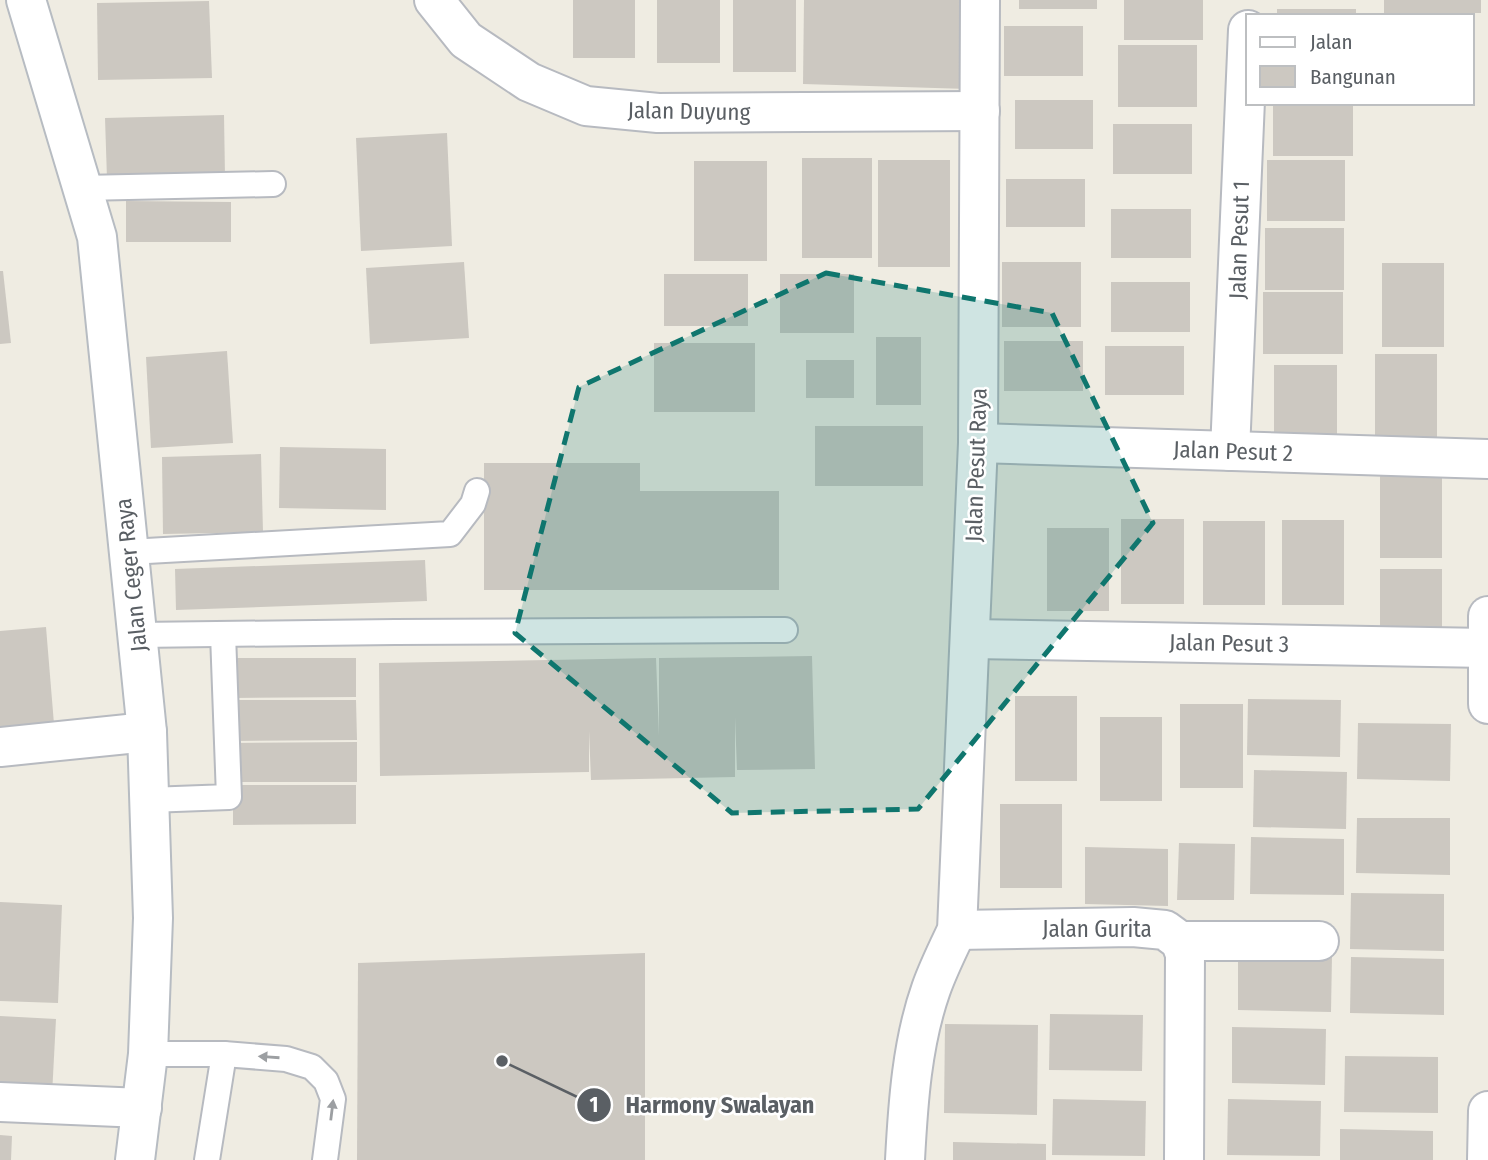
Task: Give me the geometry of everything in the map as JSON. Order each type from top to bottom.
[{"type":"street","name":"Jalan Duyung","points":[[434,0],[466,40],[529,82],[586,106],[658,113],[980,111]]},
{"type":"street","name":"Jalan Pesut Raya","points":[[957,930],[978,443],[980,0]]},
{"type":"street","name":"Jalan Ceger Raya","points":[[18,5],[97,237],[129,552],[147,732],[153,918],[148,1054],[135,1160]]},
{"type":"street","name":"Jalan Pesut 1","points":[[1230,451],[1246,77]]},
{"type":"street","name":"Jalan Pesut 2","points":[[978,443],[1488,459]]},
{"type":"street","points":[[1488,616],[1488,704]]},
{"type":"street","name":"Jalan Pesut 3","points":[[970,639],[1488,648]]},
{"type":"street","points":[[0,747],[147,732]]},
{"type":"street","name":"Jalan Gurita","points":[[957,930],[1133,927],[1165,930],[1180,941],[1185,954],[1184,1160]]},
{"type":"street","points":[[905,1160],[908,1107],[919,1032],[931,989],[957,930]]},
{"type":"street","points":[[1180,941],[1319,941]]},
{"type":"street","points":[[0,1101],[142,1108]]},
{"type":"street","points":[[1487,1160],[1488,1111]]},
{"type":"lane","points":[[82,188],[273,184]]},
{"type":"lane","points":[[129,552],[450,534],[473,504],[477,491]]},
{"type":"lane","points":[[137,635],[785,630]]},
{"type":"lane","points":[[149,800],[229,797],[223,634]]},
{"type":"lane","points":[[148,1054],[224,1054],[286,1059],[312,1067],[326,1081],[333,1099],[325,1160]]},
{"type":"lane","points":[[207,1160],[224,1054]]},
{"type":"highlighted area","points":[[826,273],[1052,313],[1153,523],[918,809],[732,813],[515,633],[579,387]]},
{"type":"building","points":[[573,0],[635,0],[635,58],[573,58]]},
{"type":"building","points":[[657,0],[720,0],[720,63],[657,63]]},
{"type":"building","points":[[733,0],[796,0],[796,72],[733,72]]},
{"type":"building","points":[[804,0],[971,0],[968,89],[803,84]]},
{"type":"building","points":[[1019,0],[1097,0],[1097,9],[1019,9]]},
{"type":"building","points":[[1124,0],[1203,0],[1203,40],[1124,40]]},
{"type":"building","points":[[1384,0],[1481,0],[1481,13],[1384,13]]},
{"type":"building","points":[[209,1],[212,78],[98,80],[97,3]]},
{"type":"building","points":[[1277,9],[1356,9],[1356,14],[1277,14]]},
{"type":"building","points":[[1004,26],[1083,26],[1083,76],[1004,76]]},
{"type":"building","points":[[1118,45],[1197,45],[1197,107],[1118,107]]},
{"type":"building","points":[[1015,100],[1093,100],[1093,149],[1015,149]]},
{"type":"building","points":[[1273,105],[1353,105],[1353,156],[1273,156]]},
{"type":"building","points":[[224,115],[225,177],[107,179],[105,118]]},
{"type":"building","points":[[1113,124],[1192,124],[1192,174],[1113,174]]},
{"type":"building","points":[[447,133],[452,246],[361,251],[356,138]]},
{"type":"building","points":[[802,158],[872,158],[872,258],[802,258]]},
{"type":"building","points":[[878,160],[950,160],[950,267],[878,267]]},
{"type":"building","points":[[1267,160],[1345,160],[1345,221],[1267,221]]},
{"type":"building","points":[[694,161],[767,161],[767,261],[694,261]]},
{"type":"building","points":[[1006,179],[1085,179],[1085,227],[1006,227]]},
{"type":"building","points":[[126,201],[231,202],[231,242],[126,242]]},
{"type":"building","points":[[1111,209],[1191,209],[1191,258],[1111,258]]},
{"type":"building","points":[[1265,228],[1344,228],[1344,290],[1265,290]]},
{"type":"building","points":[[464,262],[469,338],[370,344],[366,268]]},
{"type":"building","points":[[1002,262],[1081,262],[1081,327],[1002,327]]},
{"type":"building","points":[[1382,263],[1444,263],[1444,347],[1382,347]]},
{"type":"building","points":[[0,271],[3,271],[11,343],[0,344]]},
{"type":"building","points":[[664,274],[748,274],[748,326],[664,326]]},
{"type":"building","points":[[780,274],[854,274],[854,333],[780,333]]},
{"type":"building","points":[[1111,282],[1190,282],[1190,332],[1111,332]]},
{"type":"building","points":[[1263,292],[1343,292],[1343,354],[1263,354]]},
{"type":"building","points":[[876,337],[921,337],[921,405],[876,405]]},
{"type":"building","points":[[1004,341],[1083,341],[1083,391],[1004,391]]},
{"type":"building","points":[[654,343],[755,343],[755,412],[654,412]]},
{"type":"building","points":[[1105,346],[1184,346],[1184,395],[1105,395]]},
{"type":"building","points":[[227,351],[233,443],[151,448],[146,357]]},
{"type":"building","points":[[1375,354],[1437,354],[1437,438],[1375,438]]},
{"type":"building","points":[[806,360],[854,360],[854,398],[806,398]]},
{"type":"building","points":[[1274,365],[1337,365],[1337,450],[1274,450]]},
{"type":"building","points":[[815,426],[923,426],[923,486],[815,486]]},
{"type":"building","points":[[280,447],[386,449],[386,510],[279,508]]},
{"type":"building","points":[[261,454],[263,532],[163,534],[162,457]]},
{"type":"building","points":[[484,463],[640,463],[640,491],[779,491],[779,590],[484,590]]},
{"type":"building","points":[[1380,474],[1442,474],[1442,558],[1380,558]]},
{"type":"building","points":[[1121,519],[1184,519],[1184,604],[1121,604]]},
{"type":"building","points":[[1282,520],[1344,520],[1344,605],[1282,605]]},
{"type":"building","points":[[1203,521],[1265,521],[1265,605],[1203,605]]},
{"type":"building","points":[[1047,528],[1109,528],[1109,611],[1047,611]]},
{"type":"building","points":[[425,560],[427,601],[176,610],[175,569]]},
{"type":"building","points":[[1380,569],[1442,569],[1442,634],[1380,634]]},
{"type":"building","points":[[46,627],[54,724],[0,729],[0,631]]},
{"type":"building","points":[[812,656],[815,769],[737,770],[735,717],[735,777],[591,780],[589,731],[589,772],[380,776],[379,663],[656,658],[659,736],[659,658]]},
{"type":"building","points":[[233,658],[356,658],[356,697],[233,698]]},
{"type":"building","points":[[1015,696],[1077,696],[1077,781],[1015,781]]},
{"type":"building","points":[[1248,699],[1341,700],[1340,757],[1247,755]]},
{"type":"building","points":[[233,700],[356,700],[357,740],[233,741]]},
{"type":"building","points":[[1180,704],[1243,704],[1243,788],[1180,788]]},
{"type":"building","points":[[1100,717],[1162,717],[1162,801],[1100,801]]},
{"type":"building","points":[[1358,723],[1451,724],[1450,781],[1357,779]]},
{"type":"building","points":[[357,742],[357,782],[233,782],[233,743]]},
{"type":"building","points":[[1254,770],[1347,772],[1346,829],[1253,827]]},
{"type":"building","points":[[233,785],[356,785],[356,824],[233,825]]},
{"type":"building","points":[[1000,804],[1062,804],[1062,888],[1000,888]]},
{"type":"building","points":[[1357,818],[1450,818],[1450,875],[1356,873]]},
{"type":"building","points":[[1251,837],[1344,839],[1344,895],[1250,894]]},
{"type":"building","points":[[1179,843],[1235,844],[1234,900],[1177,900]]},
{"type":"building","points":[[1085,847],[1168,849],[1168,906],[1085,904]]},
{"type":"building","points":[[1351,893],[1444,894],[1444,951],[1350,949]]},
{"type":"building","points":[[0,902],[62,905],[58,1003],[0,1001]]},
{"type":"building","points":[[645,953],[645,1160],[357,1160],[358,963]]},
{"type":"building","points":[[1238,953],[1332,955],[1331,1012],[1238,1010]]},
{"type":"building","points":[[1351,957],[1444,959],[1444,1015],[1350,1013]]},
{"type":"building","points":[[1050,1014],[1143,1015],[1142,1071],[1049,1070]]},
{"type":"building","points":[[0,1016],[56,1019],[52,1095],[0,1092]]},
{"type":"building","points":[[945,1024],[1038,1025],[1037,1115],[944,1113]]},
{"type":"building","points":[[1232,1027],[1326,1029],[1325,1085],[1232,1083]]},
{"type":"building","points":[[1345,1056],[1438,1057],[1438,1113],[1344,1112]]},
{"type":"building","points":[[1053,1099],[1146,1101],[1145,1156],[1052,1155]]},
{"type":"building","points":[[1228,1099],[1321,1101],[1320,1156],[1227,1155]]},
{"type":"building","points":[[1340,1129],[1433,1131],[1433,1160],[1340,1160]]},
{"type":"building","points":[[0,1135],[12,1136],[11,1160],[0,1160]]},
{"type":"building","points":[[953,1142],[1046,1144],[1046,1160],[953,1160]]},
{"type":"place","name":"Harmony Swalayan","points":[[502,1061]]}]
